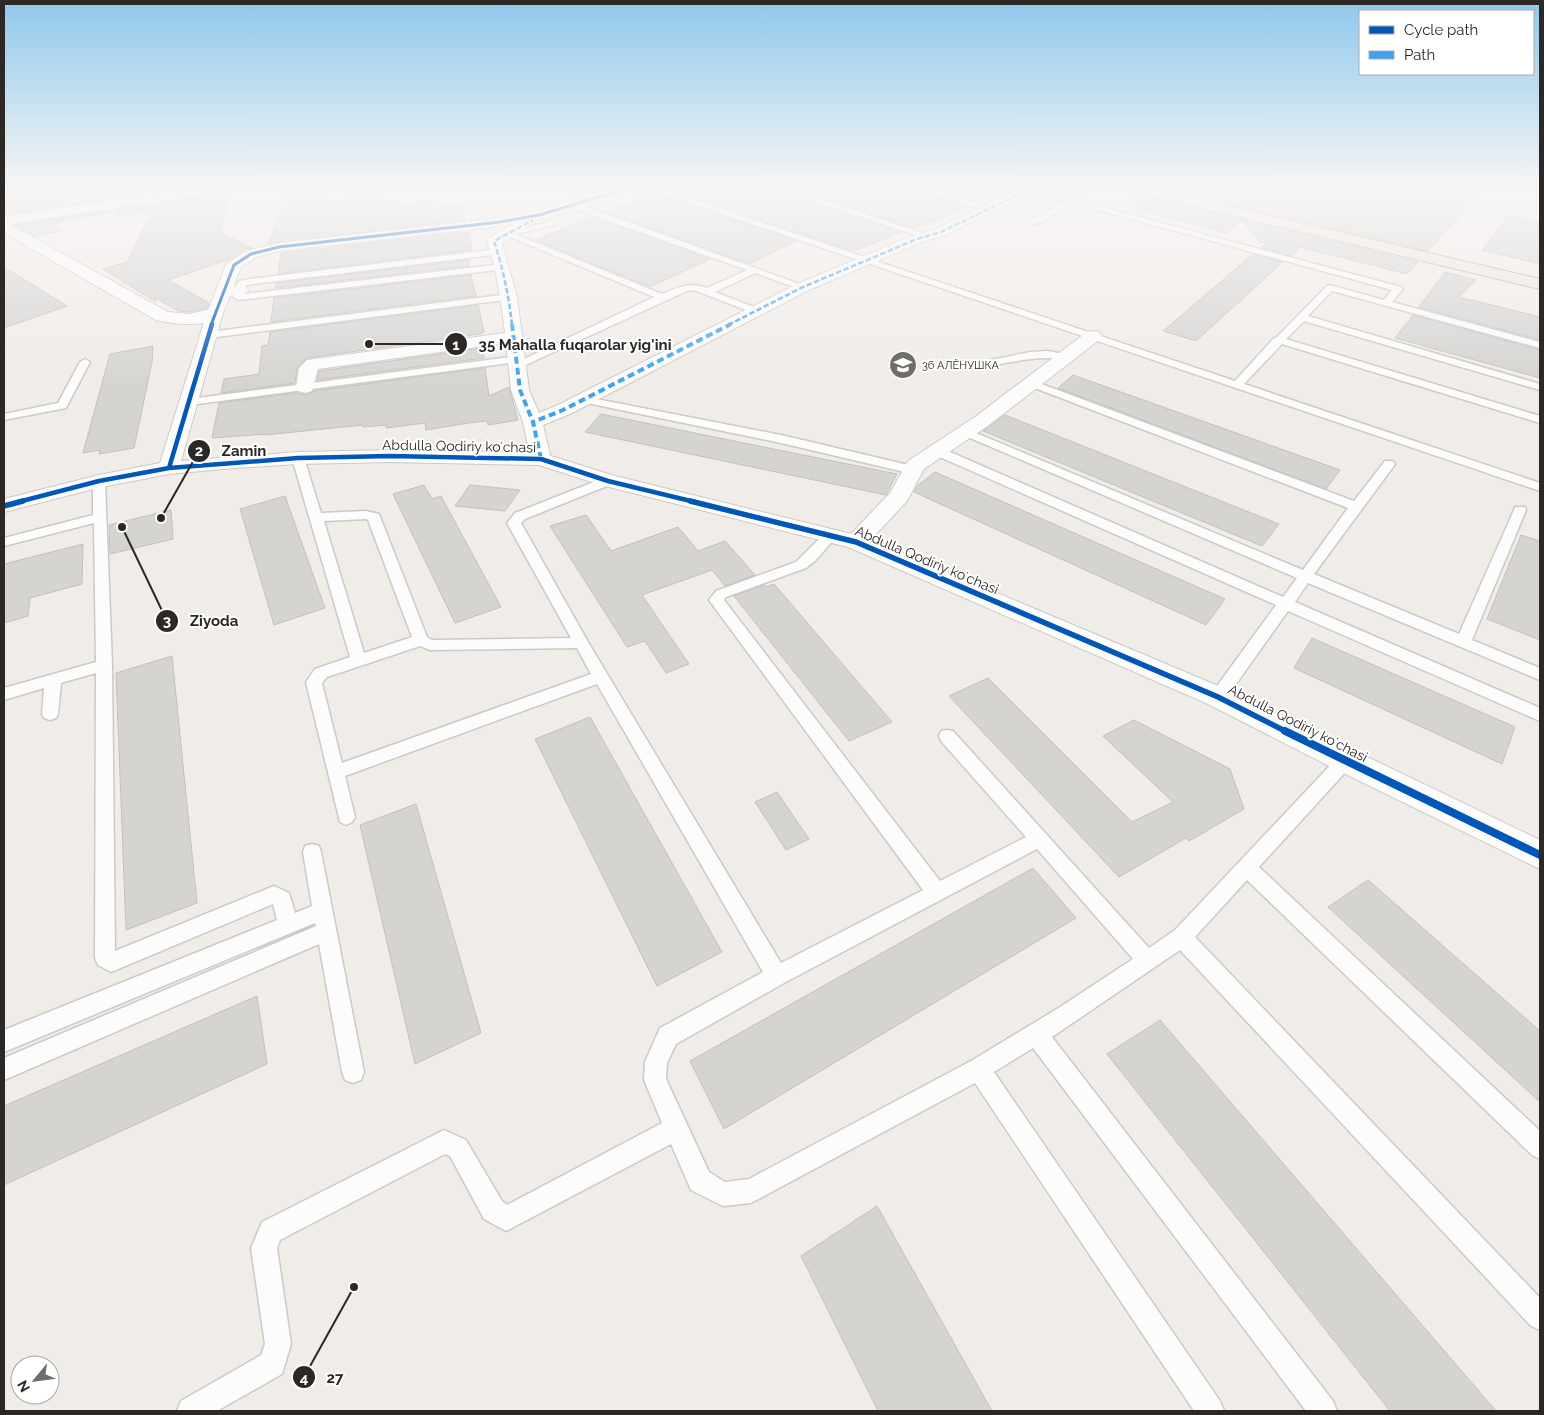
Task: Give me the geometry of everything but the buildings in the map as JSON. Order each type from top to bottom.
[{"type":"main road","points":[[1414,254],[1540,284]]},
{"type":"street","points":[[52,254],[162,316],[181,321],[215,313]]},
{"type":"street","points":[[169,468],[223,292],[234,265],[254,254]]},
{"type":"street","points":[[499,254],[509,297],[520,390],[533,422],[541,459]]},
{"type":"street","points":[[533,422],[564,410],[581,399],[803,287],[880,254]]},
{"type":"street","points":[[223,292],[240,290]]},
{"type":"street","points":[[856,542],[899,496],[916,465],[965,432],[1092,336]]},
{"type":"street","points":[[305,387],[308,368],[313,364],[514,337]]},
{"type":"street","name":"Abdulla Qodiriy koʻchasi","points":[[4,506],[99,481],[169,468],[298,458],[390,456],[541,459],[608,481],[856,542],[1218,697],[1345,761],[1540,855]]},
{"type":"lane","points":[[481,254],[242,283],[238,297],[503,268]]},
{"type":"lane","points":[[556,254],[662,297]]},
{"type":"lane","points":[[710,254],[803,287]]},
{"type":"lane","points":[[842,254],[1238,384],[1540,487]]},
{"type":"lane","points":[[1264,254],[1398,289],[1386,303]]},
{"type":"lane","points":[[707,292],[755,270]]},
{"type":"lane","points":[[305,290],[307,275]]},
{"type":"lane","points":[[1238,384],[1342,275]]},
{"type":"lane","points":[[190,402],[517,363],[685,288],[695,287],[756,311]]},
{"type":"lane","points":[[1330,288],[1540,346]]},
{"type":"lane","points":[[209,335],[509,297]]},
{"type":"lane","points":[[1301,317],[1540,387]]},
{"type":"lane","points":[[1278,340],[1540,420]]},
{"type":"lane","points":[[995,362],[1056,354],[1065,357]]},
{"type":"lane","points":[[4,417],[62,406],[85,362]]},
{"type":"lane","points":[[1031,383],[1356,506]]},
{"type":"lane","points":[[581,399],[782,439],[913,470]]},
{"type":"lane","points":[[965,432],[1540,674]]},
{"type":"lane","points":[[937,451],[1540,715]]},
{"type":"lane","points":[[298,458],[359,660]]},
{"type":"lane","points":[[1218,697],[1304,576],[1389,464]]},
{"type":"lane","points":[[99,481],[104,665],[105,958],[112,962],[274,895],[282,899],[288,925]]},
{"type":"lane","points":[[608,481],[520,516],[514,523],[581,642],[777,976]]},
{"type":"lane","points":[[1463,642],[1520,510]]},
{"type":"lane","points":[[316,516],[366,515],[374,517],[421,640],[430,645],[581,642]]},
{"type":"lane","points":[[4,542],[100,517]]},
{"type":"lane","points":[[831,535],[801,565],[721,594],[716,600],[937,893]]},
{"type":"lane","points":[[346,816],[314,682],[321,673],[421,640]]},
{"type":"lane","points":[[4,694],[104,665]]},
{"type":"lane","points":[[335,772],[602,676]]},
{"type":"lane","points":[[50,714],[53,680]]},
{"type":"lane","points":[[947,736],[1148,960]]},
{"type":"lane","points":[[1039,839],[777,976],[668,1036],[656,1062],[655,1080],[700,1181],[723,1194],[751,1191],[979,1069],[1036,1034],[1182,937],[1345,761]]},
{"type":"lane","points":[[312,852],[353,1072]]},
{"type":"lane","points":[[1246,867],[1540,1147]]},
{"type":"lane","points":[[4,1041],[288,925],[325,921]]},
{"type":"lane","points":[[4,1069],[325,921]]},
{"type":"lane","points":[[1182,937],[1540,1317]]},
{"type":"lane","points":[[1036,1034],[1323,1411]]},
{"type":"lane","points":[[979,1069],[1210,1411]]},
{"type":"lane","points":[[191,1411],[272,1364],[278,1344],[264,1248],[271,1231],[444,1142],[458,1148],[493,1210],[506,1219],[677,1128]]},
{"type":"marked path","points":[[498,254],[509,297],[520,390],[533,422]]},
{"type":"marked path","points":[[541,459],[533,422],[563,410],[803,287],[881,254]]},
{"type":"cycle path","points":[[169,468],[215,313],[234,265],[251,254]]},
{"type":"cycle path","points":[[4,506],[99,481],[169,468],[234,462],[298,458],[390,456],[541,459],[608,481],[856,542],[1218,697],[1345,761],[1540,855]]},
{"type":"place","name":"35 Mahalla fuqarolar yig'ini","points":[[369,344]]},
{"type":"place","name":"36 АЛЁНУШКА","points":[[903,365]]},
{"type":"place","name":"Zamin","points":[[161,518]]},
{"type":"place","name":"Ziyoda","points":[[122,527]]},
{"type":"place","name":"27","points":[[354,1287]]}]
